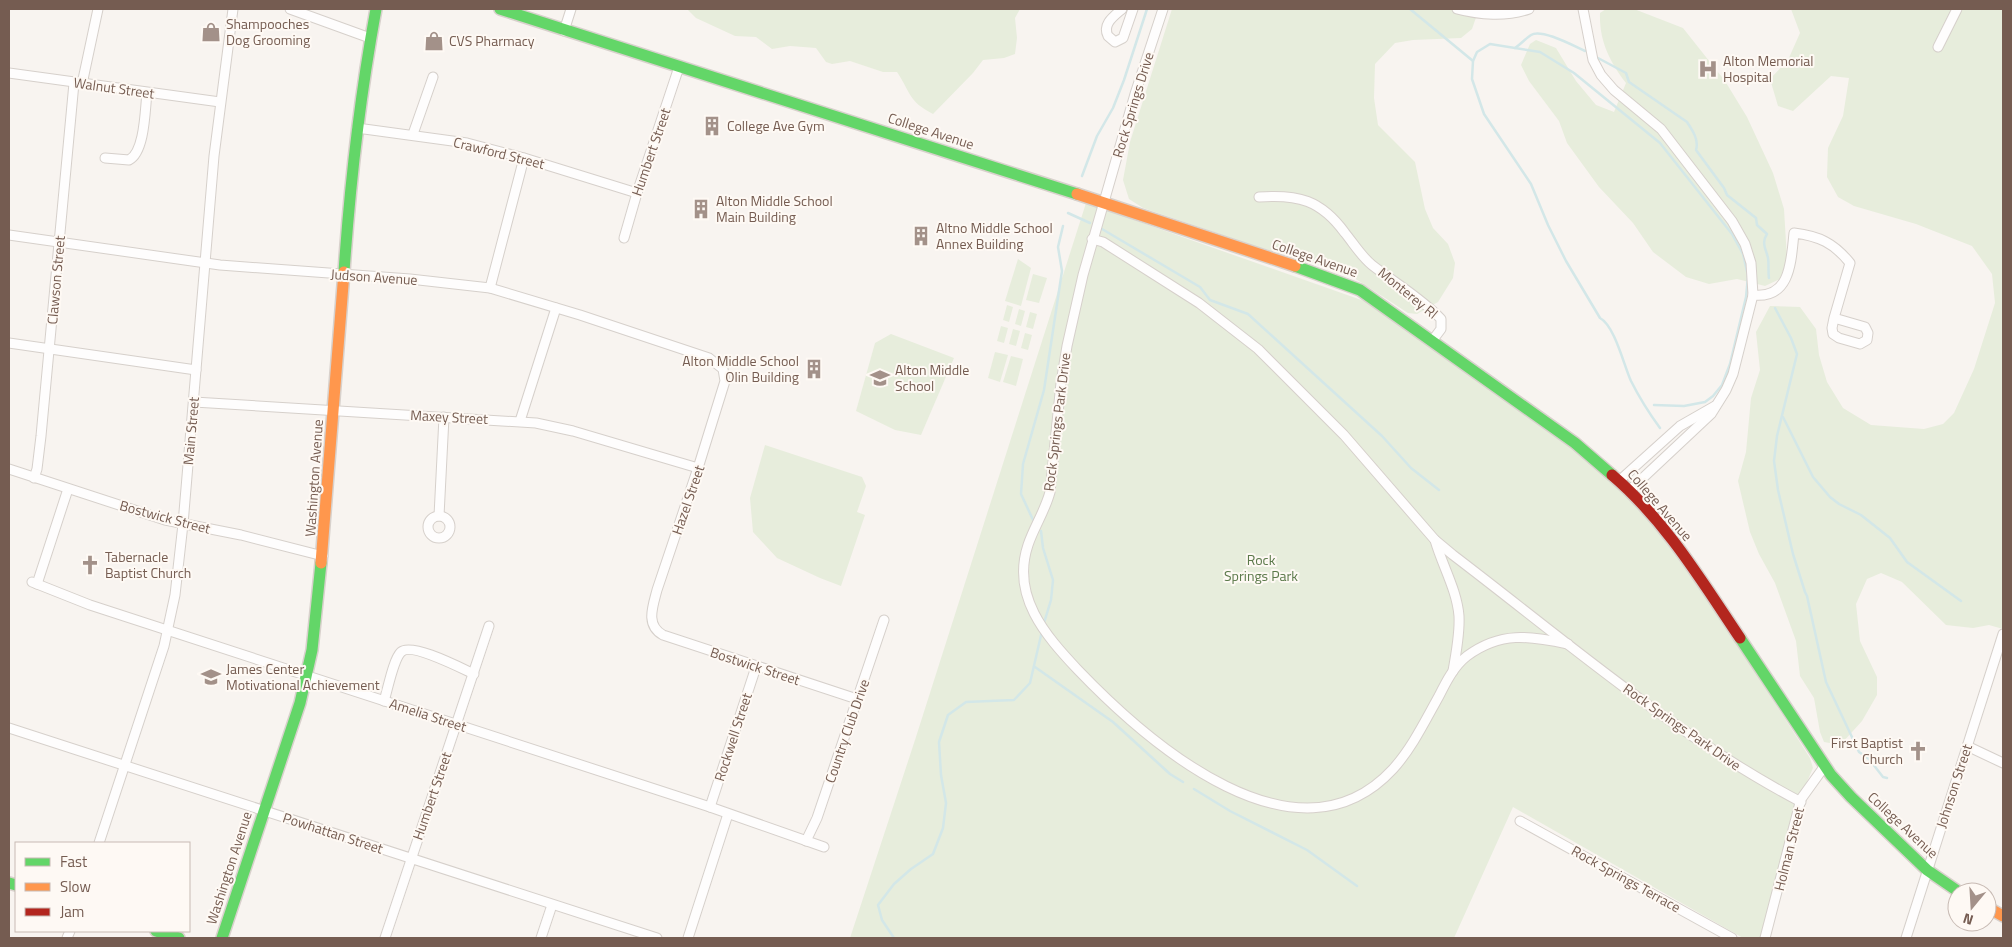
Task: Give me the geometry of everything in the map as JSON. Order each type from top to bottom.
[{"type":"main road","name":"Washington Avenue","points":[[222,938],[298,711],[307,675],[316,622],[323,556],[343,275],[357,128],[376,9]]},
{"type":"main road","name":"College Avenue","points":[[500,9],[1104,202],[1354,287],[1368,295],[1568,437],[1630,490],[1658,521],[1695,571],[1824,766],[1851,797],[1928,870],[1947,883]]},
{"type":"main road","points":[[159,932],[179,938]]},
{"type":"street","name":"Clawson Street","points":[[34,478],[37,469],[78,83],[98,9]]},
{"type":"street","name":"Main Street","points":[[99,842],[168,631],[175,596],[220,102],[233,9]]},
{"type":"street","points":[[290,9],[370,38]]},
{"type":"street","points":[[564,30],[571,9]]},
{"type":"street","points":[[1122,9],[1110,19],[1106,27],[1108,36],[1115,42],[1123,38],[1133,9]]},
{"type":"street","name":"Rock Springs Drive","points":[[1104,202],[1135,94],[1163,9]]},
{"type":"street","points":[[1457,9],[1484,14],[1529,9]]},
{"type":"street","points":[[1583,9],[1593,60],[1601,75],[1614,90],[1661,129],[1732,220],[1745,244],[1751,263],[1753,295],[1733,374],[1726,390],[1711,414],[1630,490]]},
{"type":"street","points":[[1938,47],[1957,9]]},
{"type":"street","name":"Humbert Street","points":[[624,238],[679,67]]},
{"type":"street","name":"Walnut Street","points":[[9,73],[220,102]]},
{"type":"street","points":[[413,134],[434,78]]},
{"type":"street","points":[[105,158],[129,160],[134,156],[140,143],[147,93]]},
{"type":"street","name":"Crawford Street","points":[[357,128],[413,134],[467,143],[524,158],[637,193]]},
{"type":"street","points":[[490,288],[524,158]]},
{"type":"street","name":"Monterey Rl","points":[[1259,197],[1300,198],[1324,210],[1340,226],[1366,259],[1441,320],[1442,325],[1432,341]]},
{"type":"street","name":"Rock Springs Park Drive","points":[[1104,202],[1092,239],[1067,346],[1060,392],[1050,492],[1046,507],[1030,541],[1024,564],[1024,584],[1029,604],[1051,642],[1115,705],[1144,730],[1198,770],[1233,790],[1258,800],[1302,808],[1319,808],[1351,800],[1362,795],[1380,782],[1404,754],[1453,671],[1464,659],[1477,650],[1506,639],[1524,636],[1568,644]]},
{"type":"street","points":[[1753,295],[1768,294],[1777,290],[1784,282],[1792,255],[1794,233],[1814,236],[1827,241],[1850,263],[1834,318]]},
{"type":"street","name":"Judson Avenue","points":[[9,235],[204,264],[410,279],[490,288],[690,350],[716,362],[724,372]]},
{"type":"street","name":"Rock Springs Park Drive","points":[[1092,239],[1103,242],[1170,283],[1229,325],[1258,350],[1344,436],[1435,540],[1568,644],[1709,748],[1765,783],[1801,802]]},
{"type":"street","points":[[520,421],[556,308]]},
{"type":"street","points":[[9,343],[196,370]]},
{"type":"street","name":"Hazel Street","points":[[654,628],[651,615],[655,596],[723,392],[726,380],[724,372]]},
{"type":"street","name":"Maxey Street","points":[[194,402],[520,421],[573,431],[698,468]]},
{"type":"street","points":[[1620,480],[1680,426],[1715,406]]},
{"type":"street","points":[[439,516],[444,417]]},
{"type":"street","name":"Bostwick Street","points":[[9,469],[183,524],[254,538],[323,556]]},
{"type":"street","name":"Amelia Street","points":[[68,489],[35,583],[90,605],[710,807],[824,847]]},
{"type":"street","name":"Rock Springs Park Drive","points":[[1435,540],[1459,614],[1458,638],[1453,671]]},
{"type":"street","name":"Country Club Drive","points":[[806,841],[817,818],[884,620]]},
{"type":"street","name":"Humbert Street","points":[[385,938],[489,626]]},
{"type":"street","name":"Bostwick Street","points":[[654,628],[663,635],[857,699]]},
{"type":"street","name":"Johnson Street","points":[[1906,938],[2003,634]]},
{"type":"street","points":[[384,701],[396,661],[399,654],[405,650],[417,650],[429,654],[474,674]]},
{"type":"street","name":"Rockwell Street","points":[[710,807],[756,667]]},
{"type":"street","name":"Powhattan Street","points":[[9,728],[657,938]]},
{"type":"street","points":[[1967,746],[2003,763]]},
{"type":"street","name":"Holman Street","points":[[1766,938],[1801,802],[1805,791],[1824,766]]},
{"type":"street","points":[[688,938],[728,814]]},
{"type":"street","name":"Rock Springs Terrace","points":[[1520,821],[1732,938]]},
{"type":"street","points":[[541,938],[552,905]]},
{"type":"green space","points":[[687,9],[1020,9],[1015,18],[1017,38],[1015,54],[1004,58],[983,60],[933,114],[914,101],[897,72],[883,72],[850,61],[832,64],[826,62],[816,48],[790,46],[772,49],[756,37],[735,36],[696,18]]},
{"type":"green space","points":[[1172,9],[1479,9],[1472,29],[1461,38],[1413,40],[1395,43],[1375,64],[1374,98],[1378,125],[1415,162],[1425,209],[1433,228],[1448,244],[1455,263],[1453,278],[1438,302],[1417,314],[1408,313],[1345,272],[1255,246],[1143,208],[1129,199],[1123,180],[1130,142]]},
{"type":"green space","points":[[1606,9],[1634,9],[1683,28],[1725,81],[1747,117],[1773,173],[1784,209],[1787,259],[1780,279],[1765,286],[1737,279],[1709,284],[1686,277],[1653,252],[1633,223],[1599,187],[1567,143],[1559,121],[1529,81],[1521,65],[1530,44],[1536,40],[1556,48],[1576,81],[1596,105],[1614,112],[1626,83],[1610,59],[1601,33],[1600,13]]},
{"type":"green space","points":[[1791,9],[2003,9],[2003,629],[1989,625],[1973,628],[1946,625],[1902,582],[1881,573],[1867,579],[1856,604],[1860,641],[1877,677],[1877,695],[1862,721],[1843,742],[1835,744],[1824,742],[1820,732],[1814,698],[1800,676],[1796,641],[1775,583],[1759,554],[1750,532],[1738,481],[1746,452],[1751,398],[1760,370],[1756,332],[1770,306],[1800,307],[1816,329],[1819,355],[1827,382],[1843,408],[1871,425],[1924,429],[1943,424],[1954,413],[1974,369],[1995,303],[1992,274],[1972,246],[1916,224],[1854,206],[1838,197],[1827,177],[1828,148],[1843,116],[1849,78],[1831,76],[1793,111],[1778,106],[1770,79],[1788,60],[1800,33]]},
{"type":"green space","name":"Rock Springs Park","points":[[1086,203],[1367,302],[1587,460],[1624,491],[1659,533],[1720,617],[1810,758],[1813,768],[1795,809],[1778,880],[1761,938],[1743,938],[1513,807],[1454,938],[850,938]]},
{"type":"green space","points":[[1018,259],[1031,268],[1021,306],[1005,301]]},
{"type":"green space","points":[[1033,274],[1047,278],[1039,303],[1026,300]]},
{"type":"green space","points":[[1007,305],[1013,307],[1009,322],[1003,320]]},
{"type":"green space","points":[[1019,309],[1025,311],[1021,326],[1015,324]]},
{"type":"green space","points":[[1030,312],[1037,314],[1033,329],[1026,327]]},
{"type":"green space","points":[[1001,326],[1008,328],[1004,343],[997,341]]},
{"type":"green space","points":[[1013,329],[1020,331],[1016,346],[1009,344]]},
{"type":"green space","points":[[1025,333],[1032,335],[1028,350],[1021,348]]},
{"type":"green space","points":[[891,334],[954,358],[921,435],[895,430],[856,411],[875,343]]},
{"type":"green space","points":[[995,352],[1008,355],[1000,382],[988,378]]},
{"type":"green space","points":[[1011,356],[1023,359],[1016,386],[1003,382]]},
{"type":"green space","points":[[765,445],[862,477],[866,486],[857,512],[865,515],[841,586],[777,558],[753,532],[750,498]]},
{"type":"waterway","points":[[1082,176],[1097,136],[1113,108],[1124,80],[1147,9]]},
{"type":"waterway","points":[[1410,9],[1473,61]]},
{"type":"waterway","points":[[1515,48],[1536,33],[1558,38],[1585,51]]},
{"type":"waterway","points":[[1654,405],[1684,406],[1705,402],[1722,385],[1730,364],[1746,297],[1748,276],[1743,254],[1732,234],[1660,143],[1574,73],[1540,52],[1490,44],[1477,52],[1473,61],[1472,79],[1484,114],[1531,184],[1566,261],[1600,318],[1615,337],[1631,381],[1644,405],[1660,428]]},
{"type":"waterway","points":[[1598,58],[1626,73],[1629,82],[1687,122],[1696,139],[1696,150],[1724,188],[1727,195],[1756,218],[1757,225],[1767,234],[1764,243],[1768,260],[1769,278]]},
{"type":"waterway","points":[[1068,213],[1090,223]]},
{"type":"waterway","points":[[1034,522],[1021,494],[1023,464],[1044,390],[1062,271],[1058,247],[1063,226]]},
{"type":"waterway","points":[[1102,229],[1200,287],[1210,300],[1248,314],[1382,436],[1411,468],[1439,490]]},
{"type":"waterway","points":[[1775,308],[1797,354],[1777,436],[1774,461],[1778,490],[1793,554],[1807,596],[1826,682],[1859,752],[1869,759],[1883,777],[1887,778]]},
{"type":"waterway","points":[[1783,417],[1813,477],[1830,497],[1839,504],[1861,515],[1890,538],[1907,562],[1961,601]]},
{"type":"waterway","points":[[1041,531],[1043,548],[1053,580],[1051,600],[1044,623]]},
{"type":"waterway","points":[[894,938],[882,920],[878,905],[894,884],[911,869],[933,854],[943,828],[946,803],[941,775],[939,742],[948,715],[966,702],[1014,700],[1030,683],[1042,631]]},
{"type":"waterway","points":[[1035,667],[1113,722],[1170,774],[1183,782]]},
{"type":"waterway","points":[[1194,789],[1230,811],[1307,850],[1357,886]]},
{"type":"traffic: fast","points":[[344,272],[356,140],[376,9]]},
{"type":"traffic: fast","points":[[500,9],[1077,194]]},
{"type":"traffic: fast","points":[[1295,266],[1360,290],[1575,443],[1612,475]]},
{"type":"traffic: fast","points":[[222,938],[300,703],[312,650],[321,563]]},
{"type":"traffic: fast","points":[[1740,638],[1831,775],[1851,797],[1927,870],[1947,884]]},
{"type":"traffic: fast","points":[[9,883],[15,885]]},
{"type":"traffic: fast","points":[[159,932],[179,938]]},
{"type":"traffic: slow","points":[[1077,194],[1295,266]]},
{"type":"traffic: slow","points":[[321,563],[344,272]]},
{"type":"traffic: slow","points":[[1997,913],[2003,916]]},
{"type":"traffic: jam","points":[[1612,475],[1649,511],[1666,531],[1740,638]]},
{"type":"place","name":"Shampooches Dog Grooming","points":[[211,32]]},
{"type":"place","name":"CVS Pharmacy","points":[[434,41]]},
{"type":"place","name":"Alton Memorial Hospital","points":[[1708,69]]},
{"type":"place","name":"College Ave Gym","points":[[712,126]]},
{"type":"place","name":"Alton Middle School Main Building","points":[[701,209]]},
{"type":"place","name":"Altno Middle School Annex Building","points":[[921,236]]},
{"type":"place","name":"Alton Middle School Olin Building","points":[[814,369]]},
{"type":"place","name":"Alton Middle School","points":[[880,378]]},
{"type":"place","name":"Tabernacle Baptist Church","points":[[90,565]]},
{"type":"place","name":"James Center Motivational Achievement","points":[[211,677]]},
{"type":"place","name":"First Baptist Church","points":[[1918,751]]}]
